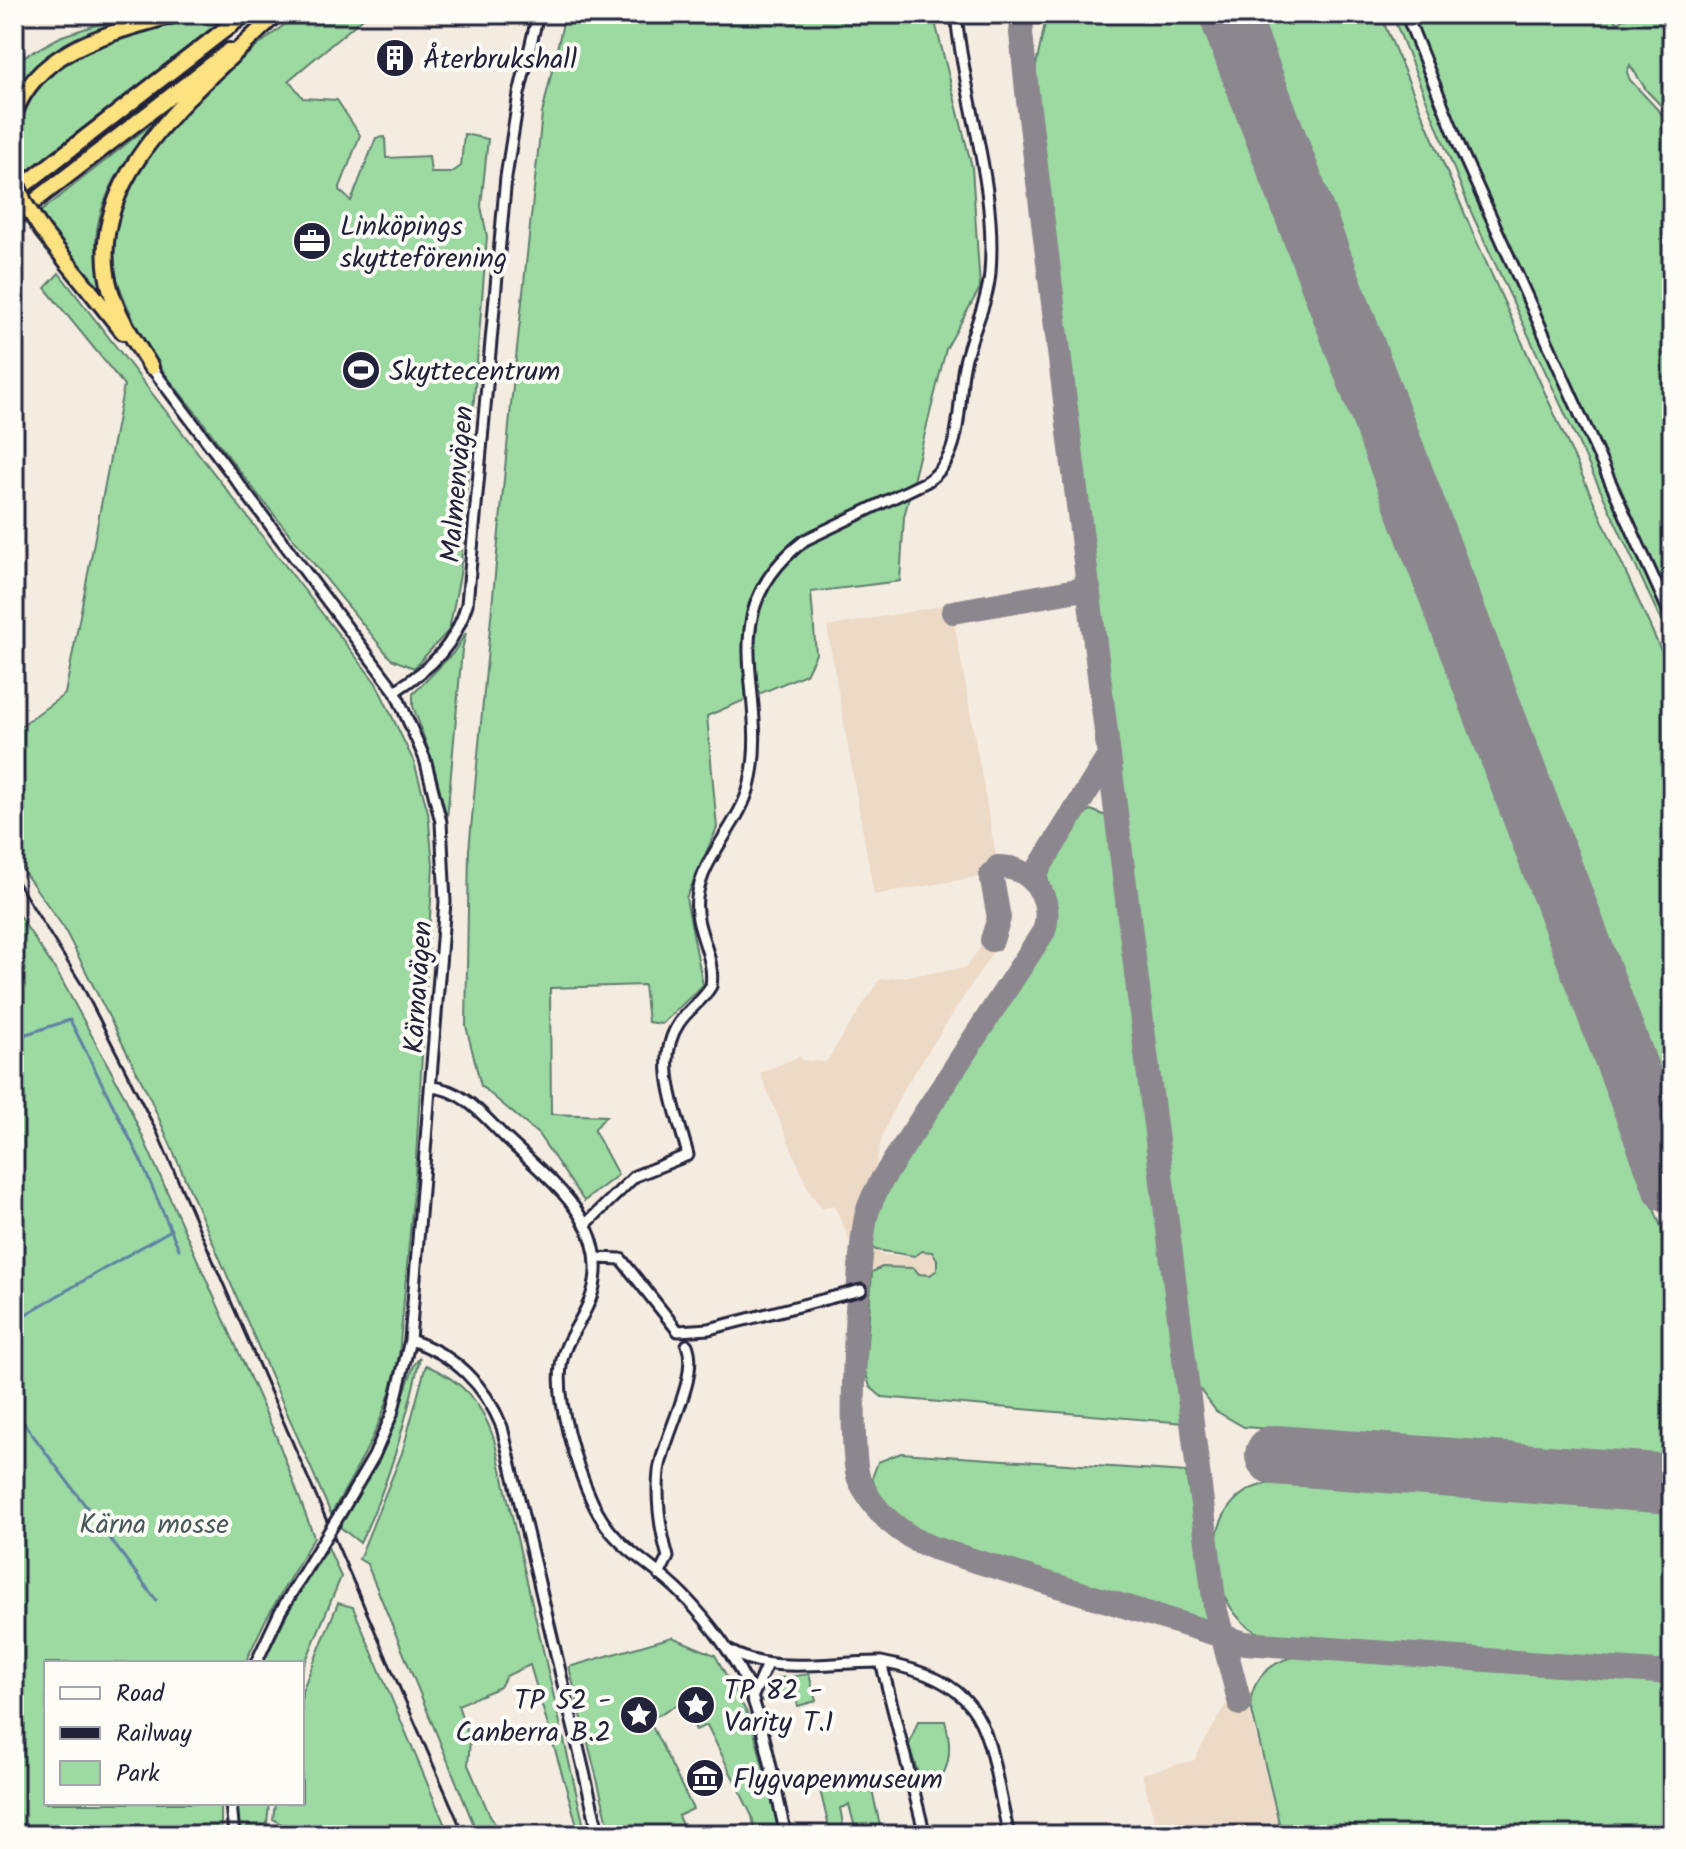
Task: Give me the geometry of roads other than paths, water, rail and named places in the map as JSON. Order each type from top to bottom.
[{"type":"highway","points":[[14,114],[26,88],[61,55],[86,43],[176,14]]},
{"type":"highway","points":[[14,193],[245,14]]},
{"type":"highway","points":[[14,217],[276,14]]},
{"type":"highway","points":[[151,367],[111,293],[104,253],[112,204],[142,153],[276,14]]},
{"type":"highway","points":[[14,177],[25,204],[43,232],[151,367]]},
{"type":"street","name":"Malmenvägen","points":[[395,691],[427,670],[452,642],[467,604],[506,177],[519,94],[538,14]]},
{"type":"street","points":[[586,1224],[635,1176],[688,1155],[672,1093],[667,1053],[680,1020],[711,986],[711,958],[698,921],[697,900],[702,879],[737,820],[750,782],[753,742],[748,636],[766,581],[782,560],[805,540],[935,476],[951,453],[965,362],[987,298],[991,238],[988,179],[956,14]]},
{"type":"street","points":[[1406,14],[1461,150],[1672,619]]},
{"type":"street","name":"Kärnavägen","points":[[151,367],[395,691],[425,759],[444,842],[445,902],[410,1340],[392,1414],[369,1466],[280,1612],[257,1661]]},
{"type":"street","points":[[431,1087],[455,1092],[472,1105],[547,1174],[586,1224],[596,1258],[592,1295],[561,1365],[564,1411],[598,1515],[624,1548],[684,1596],[725,1648],[752,1698],[786,1835]]},
{"type":"street","points":[[596,1258],[621,1259],[678,1331],[709,1329],[861,1290]]},
{"type":"street","points":[[410,1340],[431,1348],[465,1371],[482,1390],[502,1427],[599,1835]]},
{"type":"street","points":[[659,1575],[668,1557],[659,1517],[659,1470],[689,1374],[687,1345]]},
{"type":"street","points":[[725,1648],[747,1660],[767,1664],[881,1662],[912,1667],[942,1679],[972,1703],[983,1730],[1009,1835]]},
{"type":"street","points":[[881,1662],[925,1835]]},
{"type":"street","points":[[752,1698],[767,1664]]},
{"type":"street","points":[[228,1835],[230,1805]]},
{"type":"street","points":[[230,1805],[234,1835]]},
{"type":"waterway","points":[[14,1038],[70,1020],[140,1159],[179,1249]]},
{"type":"waterway","points":[[14,1321],[171,1230]]},
{"type":"waterway","points":[[14,1410],[156,1600]]},
{"type":"railway","points":[[14,877],[82,985],[157,1132],[464,1835]]},
{"type":"place","name":"Återbrukshall","points":[[395,58]]},
{"type":"place","name":"Linköpings skytteförening","points":[[312,241]]},
{"type":"place","name":"Skyttecentrum","points":[[361,370]]},
{"type":"place","name":"TP 82 - Varity T.1","points":[[696,1705]]},
{"type":"place","name":"TP 52 - Canberra B.2","points":[[639,1715]]},
{"type":"place","name":"Flygvapenmuseum","points":[[705,1778]]},
{"type":"park label","name":"Kärna mosse","points":[[154,1523]]}]
